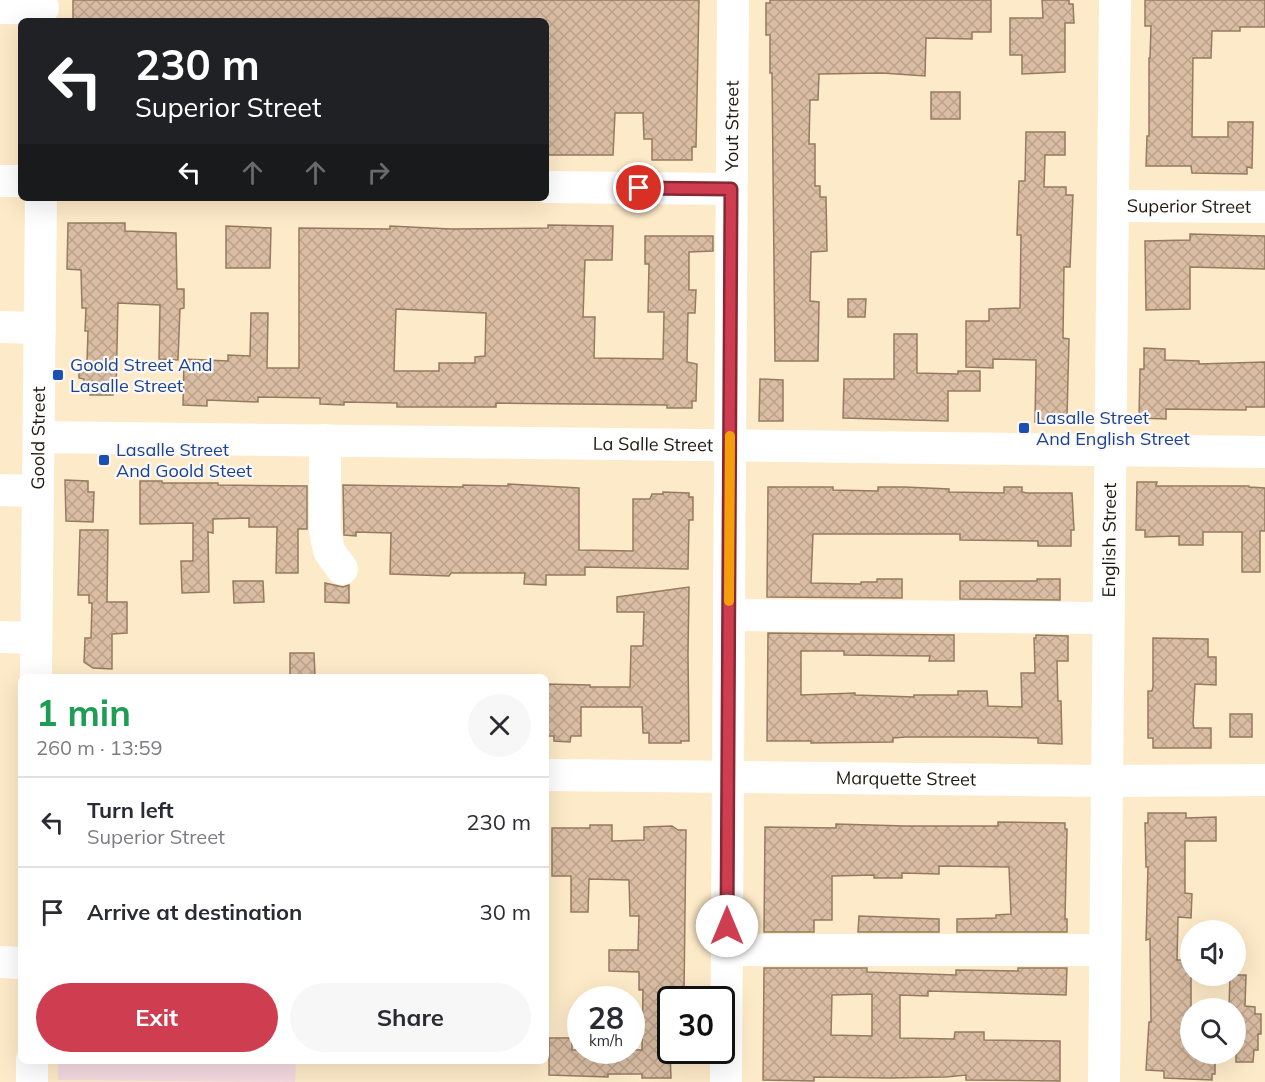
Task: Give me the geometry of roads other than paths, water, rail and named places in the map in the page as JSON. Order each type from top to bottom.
[{"type":"street","name":"Yout Street","points":[[726,1082],[733,0]]},
{"type":"street","name":"English Street","points":[[1104,1082],[1114,0]]},
{"type":"street","points":[[0,8],[43,10]]},
{"type":"street","points":[[0,180],[18,181]]},
{"type":"street","points":[[549,187],[731,189]]},
{"type":"street","name":"Goold Street","points":[[36,674],[41,201]]},
{"type":"street","name":"Superior Street","points":[[1113,206],[1265,207]]},
{"type":"street","points":[[0,327],[40,328]]},
{"type":"street","name":"La Salle Street","points":[[39,437],[1265,452]]},
{"type":"street","points":[[325,440],[325,530],[329,551],[342,569]]},
{"type":"street","points":[[0,490],[38,491]]},
{"type":"street","points":[[729,615],[1108,618]]},
{"type":"street","points":[[0,637],[36,638]]},
{"type":"street","name":"Marquette Street","points":[[549,775],[1107,781],[1265,780]]},
{"type":"street","points":[[727,950],[1105,950]]},
{"type":"street","points":[[0,962],[18,963]]},
{"type":"street","points":[[32,1064],[32,1082]]},
{"type":"place","name":"Goold Street And Lasalle Street","points":[[58,375]]},
{"type":"place","name":"Lasalle Street And English Street","points":[[1024,428]]},
{"type":"place","name":"Lasalle Street And Goold Steet","points":[[104,460]]}]
